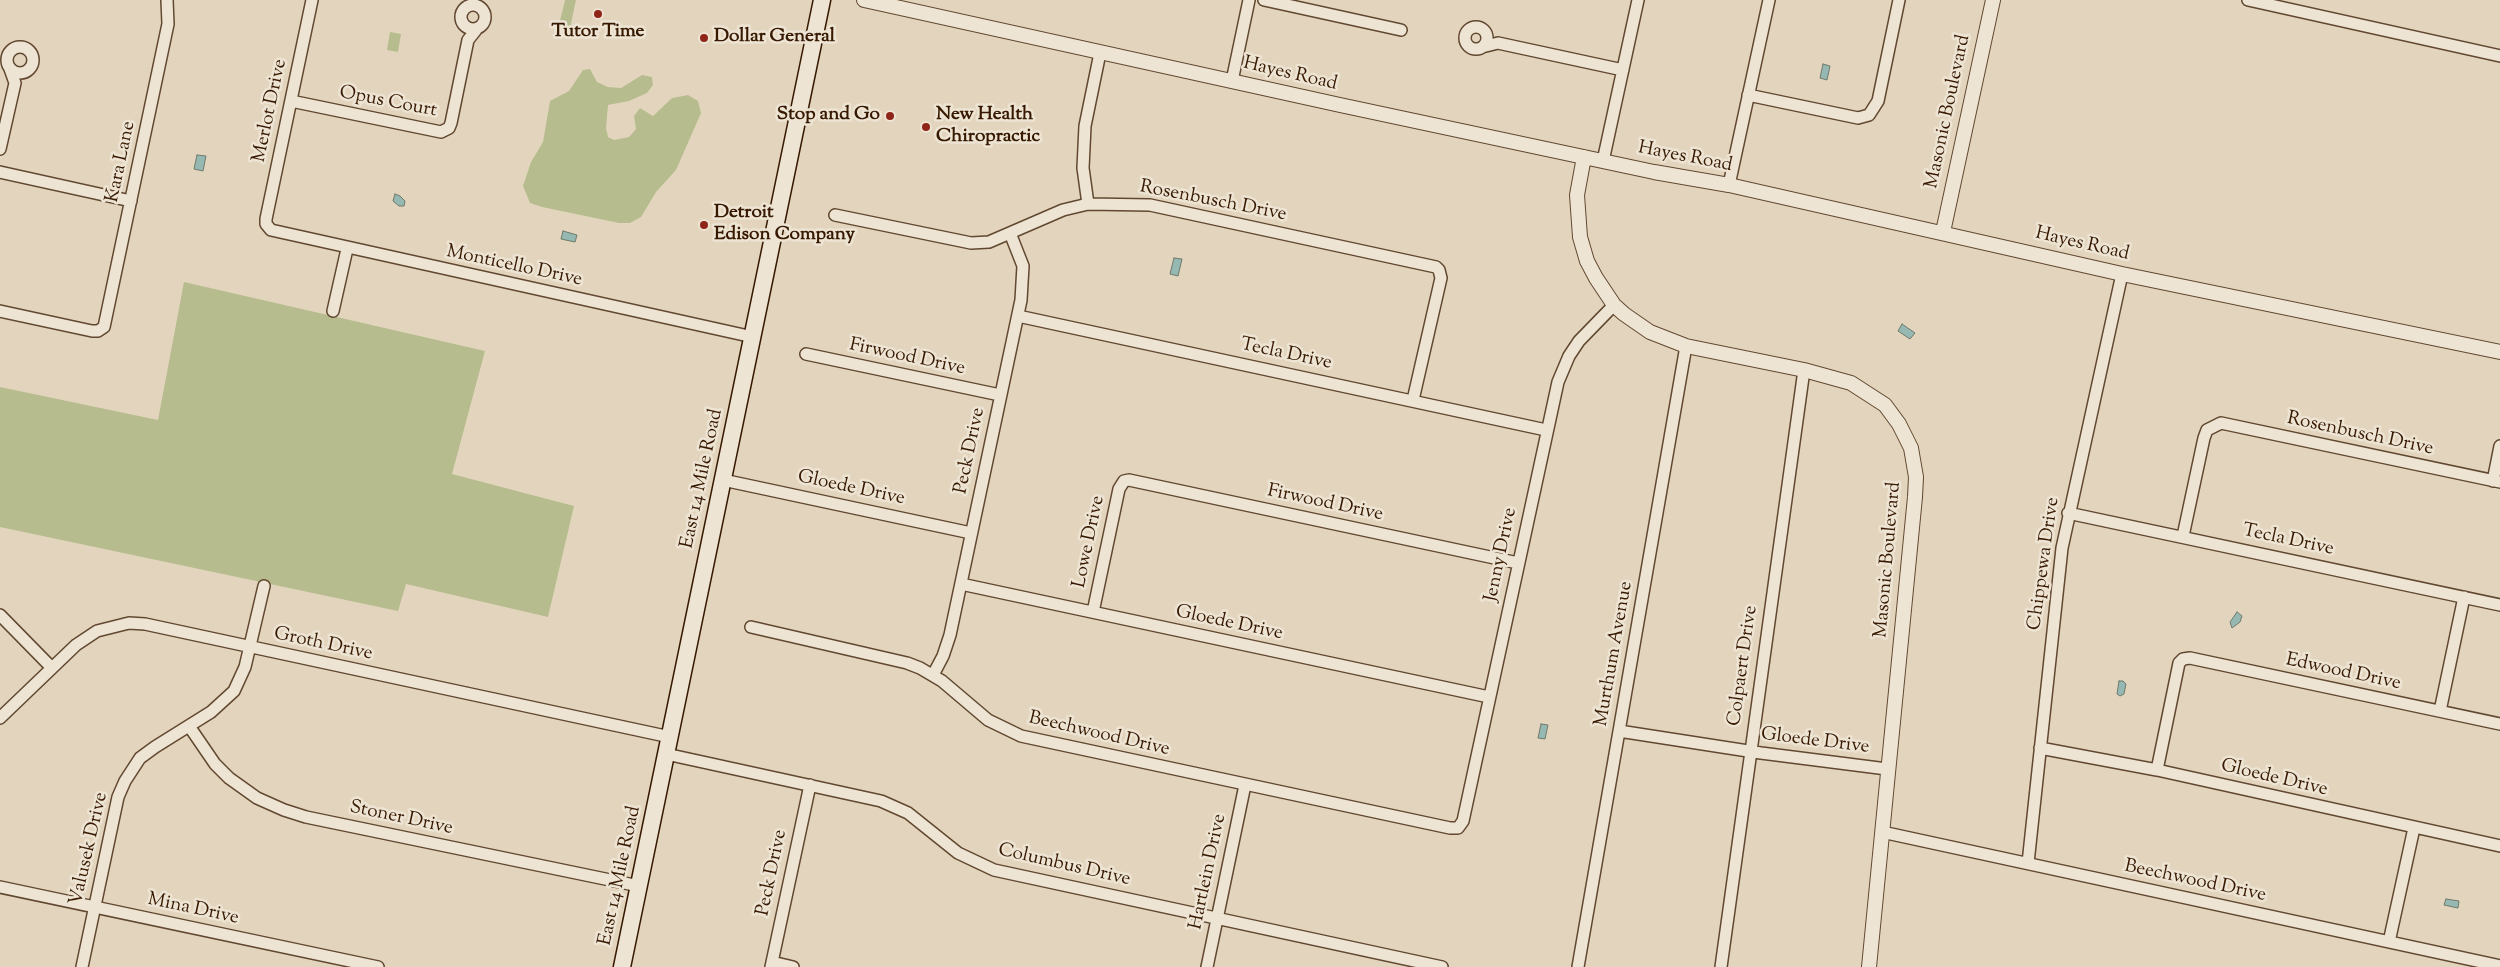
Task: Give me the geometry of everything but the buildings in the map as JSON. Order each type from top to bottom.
[{"type":"main road","name":"East 14 Mile Road","points":[[622,967],[822,0]]},
{"type":"street","name":"Kara Lane","points":[[0,311],[92,331],[102,330],[108,316],[168,24],[166,0]]},
{"type":"street","name":"Merlot Drive","points":[[268,228],[266,219],[312,0]]},
{"type":"street","name":"Hayes Road","points":[[864,0],[1100,53],[1584,157],[1729,185],[2122,274],[2500,352]]},
{"type":"street","points":[[1232,81],[1249,0]]},
{"type":"street","points":[[1264,0],[1401,30]]},
{"type":"street","points":[[1603,161],[1638,0]]},
{"type":"street","points":[[1729,185],[1769,0]]},
{"type":"street","points":[[1748,95],[1858,118],[1869,115],[1878,101],[1899,0]]},
{"type":"street","name":"Masonic Boulevard","points":[[1942,232],[1993,0]]},
{"type":"street","points":[[2248,0],[2500,56]]},
{"type":"street","name":"Opus Court","points":[[291,101],[442,132],[449,128],[468,40],[483,25],[485,17],[483,10],[476,5],[468,6],[462,11],[460,19],[468,40]]},
{"type":"street","points":[[464,27],[476,30]]},
{"type":"street","points":[[1498,43],[1476,49],[1469,47],[1465,41],[1466,34],[1474,28],[1481,29],[1498,43],[1623,70]]},
{"type":"street","points":[[1482,47],[1486,41],[1486,34]]},
{"type":"street","points":[[0,150],[14,83],[6,61],[9,53],[16,48],[24,48],[32,58],[31,66],[14,83]]},
{"type":"street","points":[[1088,204],[1083,168],[1085,126],[1100,53]]},
{"type":"street","points":[[10,69],[17,73],[25,72]]},
{"type":"street","name":"Masonic Boulevard","points":[[1584,157],[1577,196],[1580,237],[1587,261],[1614,305],[1635,323],[1650,332],[1686,346],[1804,370],[1851,383],[1876,397],[1889,410],[1899,424],[1914,460],[1915,507],[1868,967]]},
{"type":"street","points":[[0,172],[131,201]]},
{"type":"street","name":"Rosenbusch Drive","points":[[835,216],[971,244],[989,242],[1064,210],[1088,204],[1150,205],[1432,266],[1439,270],[1440,278],[1413,400]]},
{"type":"street","name":"Monticello Drive","points":[[268,228],[274,232],[347,249],[753,337]]},
{"type":"street","name":"Peck Drive","points":[[932,674],[943,656],[950,635],[1024,283],[1023,266],[1010,233]]},
{"type":"street","points":[[333,311],[347,249]]},
{"type":"street","name":"Chippewa Drive","points":[[2028,863],[2057,586],[2068,513],[2122,274]]},
{"type":"street","name":"Jenny Drive","points":[[1458,828],[1463,821],[1546,430],[1558,382],[1569,356],[1595,323],[1614,305]]},
{"type":"street","name":"Tecla Drive","points":[[1018,316],[1546,430]]},
{"type":"street","name":"Murthum Avenue","points":[[1578,967],[1686,346]]},
{"type":"street","name":"Firwood Drive","points":[[806,354],[1000,395]]},
{"type":"street","name":"Colpaert Drive","points":[[1721,967],[1804,370]]},
{"type":"street","name":"Rosenbusch Drive","points":[[2183,536],[2204,438],[2207,430],[2213,426],[2226,424],[2496,481]]},
{"type":"street","points":[[2496,481],[2500,446]]},
{"type":"street","name":"Gloede Drive","points":[[723,480],[971,533]]},
{"type":"street","name":"Firwood Drive","points":[[1124,481],[1134,481],[1518,563]]},
{"type":"street","name":"Lowe Drive","points":[[1093,612],[1119,489],[1124,481]]},
{"type":"street","name":"Tecla Drive","points":[[2068,513],[2500,605]]},
{"type":"street","name":"Gloede Drive","points":[[961,584],[1489,698]]},
{"type":"street","name":"Valusek Drive","points":[[82,967],[118,796],[125,781],[140,758],[155,746],[217,707],[234,691],[245,667],[264,586]]},
{"type":"street","points":[[2440,711],[2464,597]]},
{"type":"street","points":[[0,615],[52,668]]},
{"type":"street","name":"Groth Drive","points":[[0,718],[76,645],[97,631],[129,623],[145,624],[670,737]]},
{"type":"street","name":"Beechwood Drive","points":[[751,627],[907,663],[932,674],[988,720],[1021,736],[1245,785],[1450,828],[1458,828]]},
{"type":"street","name":"Edwood Drive","points":[[2157,770],[2179,663],[2183,659],[2190,658],[2500,724]]},
{"type":"street","name":"Stoner Drive","points":[[189,726],[215,764],[228,778],[257,798],[284,810],[306,817],[639,886]]},
{"type":"street","name":"Gloede Drive","points":[[1619,731],[1887,769]]},
{"type":"street","name":"Gloede Drive","points":[[2040,748],[2157,770],[2500,846]]},
{"type":"street","name":"Columbus Drive","points":[[666,754],[881,801],[919,821],[958,852],[994,870],[1442,967]]},
{"type":"street","name":"Peck Drive","points":[[771,965],[810,785]]},
{"type":"street","name":"Hartlein Drive","points":[[1207,967],[1245,785]]},
{"type":"street","points":[[2389,942],[2414,828]]},
{"type":"street","name":"Beechwood Drive","points":[[1882,832],[2500,966]]},
{"type":"street","name":"Mina Drive","points":[[0,887],[378,967]]},
{"type":"street","points":[[771,965],[793,967]]},
{"type":"green space","points":[[565,0],[576,0],[570,28],[559,25]]},
{"type":"green space","points":[[390,32],[401,34],[398,52],[387,50]]},
{"type":"green space","points":[[590,69],[597,82],[608,87],[621,88],[642,75],[652,77],[653,85],[647,93],[629,101],[608,105],[606,128],[608,137],[614,140],[629,137],[636,129],[634,116],[640,108],[653,116],[672,98],[688,95],[698,101],[701,113],[676,170],[656,192],[641,217],[630,223],[619,223],[530,203],[523,186],[531,162],[543,142],[550,101],[569,91],[583,70]]},
{"type":"green space","points":[[184,282],[485,351],[452,474],[574,506],[548,617],[406,584],[398,611],[0,527],[0,387],[158,420]]},
{"type":"water","points":[[1823,64],[1830,66],[1827,80],[1820,78]]},
{"type":"water","points":[[197,155],[206,156],[203,171],[194,169]]},
{"type":"water","points":[[395,194],[405,201],[404,206],[399,206],[393,201]]},
{"type":"water","points":[[563,231],[577,235],[575,242],[561,239]]},
{"type":"water","points":[[1174,258],[1182,259],[1178,276],[1170,274]]},
{"type":"water","points":[[1902,324],[1915,333],[1910,339],[1898,331]]},
{"type":"water","points":[[2237,612],[2242,616],[2240,622],[2232,628],[2230,622]]},
{"type":"water","points":[[2119,681],[2123,681],[2126,684],[2124,694],[2120,696],[2117,694]]},
{"type":"water","points":[[1541,724],[1548,725],[1545,739],[1538,738]]},
{"type":"water","points":[[2446,899],[2459,901],[2458,908],[2444,905]]},
{"type":"place","name":"Tutor Time","points":[[598,14]]},
{"type":"place","name":"Dollar General","points":[[704,38]]},
{"type":"place","name":"Stop and Go","points":[[890,116]]},
{"type":"place","name":"New Health Chiropractic","points":[[926,127]]},
{"type":"place","name":"Detroit Edison Company","points":[[704,225]]}]
